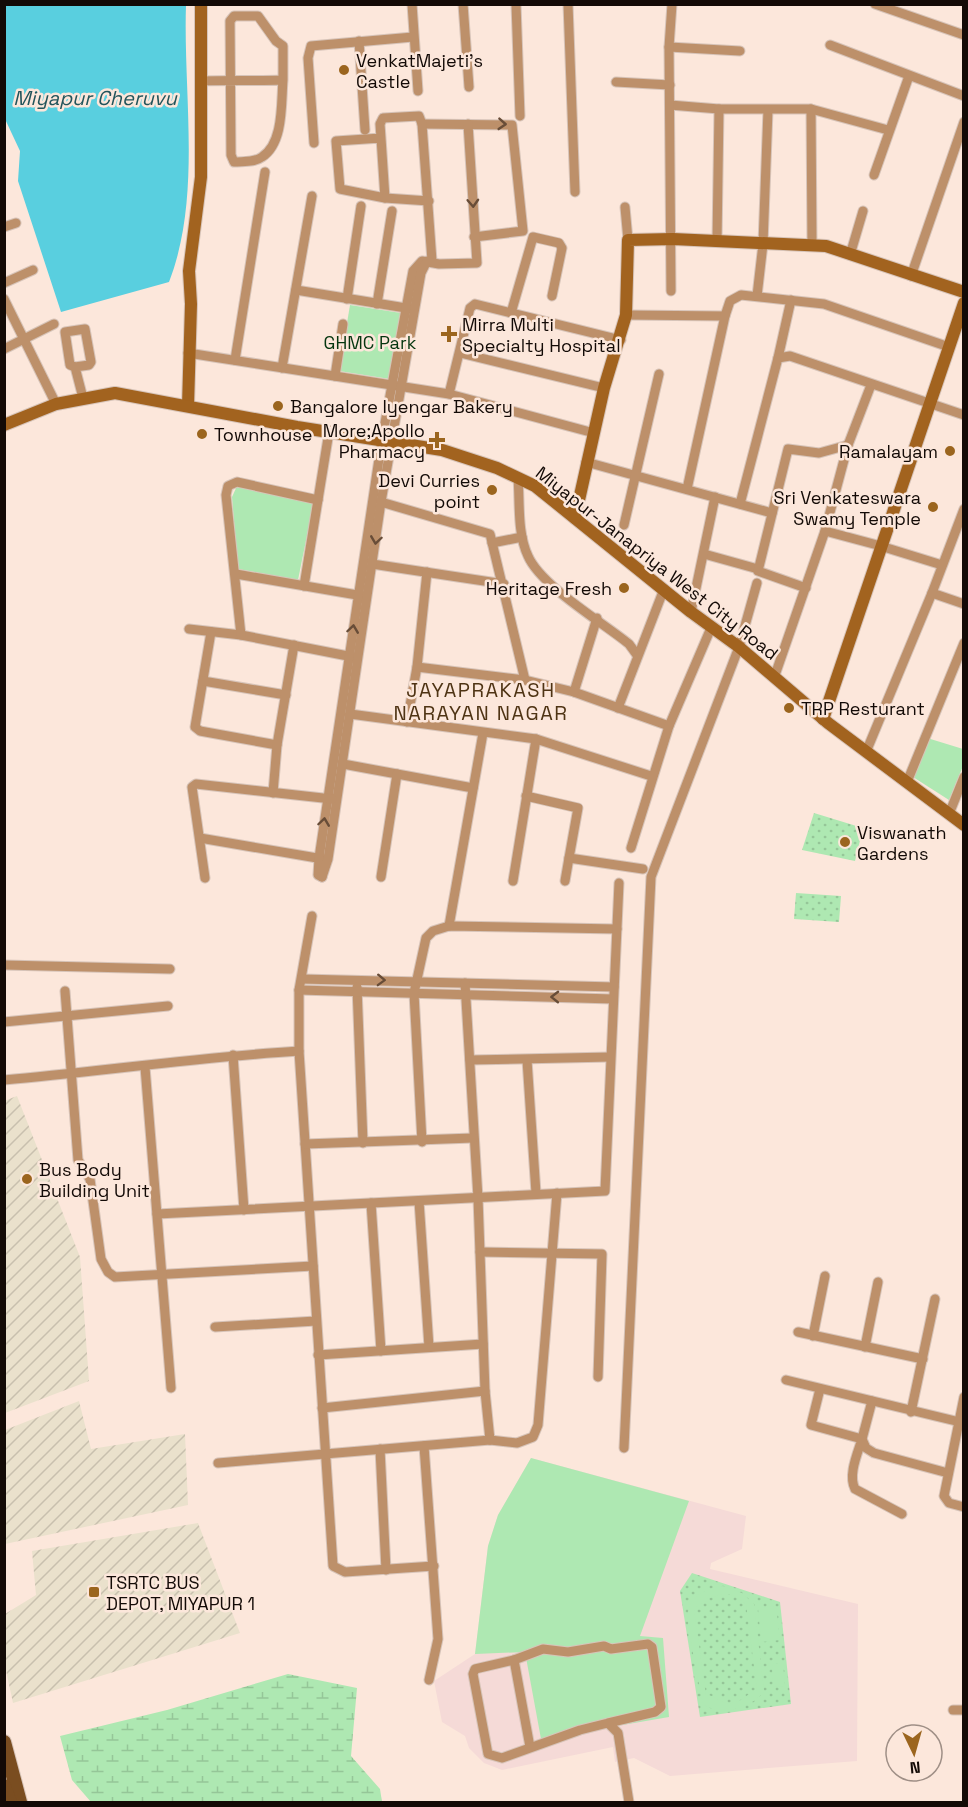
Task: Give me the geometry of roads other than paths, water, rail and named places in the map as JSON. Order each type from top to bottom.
[{"type":"main road","points":[[4,1742],[20,1803]]},
{"type":"main road","points":[[4,1786],[10,1803]]},
{"type":"street","points":[[188,406],[191,304],[189,271],[201,177],[201,4]]},
{"type":"street","points":[[412,4],[417,91]]},
{"type":"street","points":[[463,4],[469,87]]},
{"type":"street","points":[[516,4],[521,93],[520,116]]},
{"type":"street","points":[[568,4],[575,192]]},
{"type":"street","points":[[671,291],[673,239],[669,47],[672,4]]},
{"type":"street","points":[[875,4],[963,35]]},
{"type":"street","points":[[234,16],[258,16],[276,41],[283,46],[283,80],[276,140],[264,156],[255,161],[234,162],[231,155],[230,81],[230,21],[234,16]]},
{"type":"street","points":[[314,143],[309,50],[317,44],[413,37]]},
{"type":"street","points":[[359,41],[364,130]]},
{"type":"street","points":[[830,45],[963,96]]},
{"type":"street","points":[[669,47],[740,51]]},
{"type":"street","points":[[874,175],[909,76]]},
{"type":"street","points":[[201,81],[283,80]]},
{"type":"street","points":[[616,82],[670,85]]},
{"type":"street","points":[[670,105],[719,109],[812,109],[888,130]]},
{"type":"street","points":[[717,241],[719,109]]},
{"type":"street","points":[[812,109],[812,244]]},
{"type":"street","points":[[757,296],[763,244],[768,110]]},
{"type":"street","points":[[200,838],[324,859],[386,440],[411,309],[421,273],[430,261],[429,201],[422,124],[419,116],[386,117],[380,124],[385,198]]},
{"type":"street","points":[[911,276],[963,122]]},
{"type":"street","points":[[422,124],[512,125],[523,228],[520,234],[474,237]]},
{"type":"street","points":[[430,261],[439,264],[474,265],[477,262],[468,124]]},
{"type":"street","points":[[381,138],[337,141],[335,144],[341,191],[385,198],[429,201]]},
{"type":"street","points":[[235,360],[265,172]]},
{"type":"street","points":[[282,368],[312,196]]},
{"type":"street","points":[[347,299],[361,206]]},
{"type":"street","points":[[575,518],[604,388],[621,340],[626,315],[628,240],[626,207]]},
{"type":"street","points":[[850,255],[863,211]]},
{"type":"street","points":[[377,304],[392,212]]},
{"type":"street","points":[[4,227],[16,223]]},
{"type":"street","points":[[512,313],[532,237],[559,243],[562,248],[552,296]]},
{"type":"street","points":[[628,240],[673,239],[812,244],[963,292]]},
{"type":"street","points":[[4,283],[33,270]]},
{"type":"street","points":[[296,290],[411,309]]},
{"type":"street","points":[[687,489],[725,316],[730,301],[736,297],[757,296],[824,304],[949,347]]},
{"type":"street","points":[[4,299],[56,404]]},
{"type":"street","points":[[740,504],[791,300]]},
{"type":"street","points":[[933,405],[963,303]]},
{"type":"street","points":[[449,394],[472,305],[621,340]]},
{"type":"street","points":[[626,315],[725,316]]},
{"type":"street","points":[[4,349],[54,324]]},
{"type":"street","points":[[334,376],[343,324]]},
{"type":"street","points":[[826,721],[933,405],[963,324]]},
{"type":"street","points":[[188,353],[449,394],[594,434]]},
{"type":"street","points":[[460,353],[604,388]]},
{"type":"street","points":[[778,358],[790,356],[963,415]]},
{"type":"street","points":[[75,367],[83,398]]},
{"type":"street","points":[[624,525],[659,374]]},
{"type":"street","points":[[774,678],[825,531],[848,445],[871,385]]},
{"type":"street","name":"Miyapur-Janapriya West City Road","points":[[4,425],[56,404],[115,393],[328,432],[442,450],[518,478],[535,486],[711,628],[740,647],[774,678],[866,753],[963,825]]},
{"type":"street","points":[[304,586],[328,432]]},
{"type":"street","points":[[363,596],[372,564],[381,502],[386,440]]},
{"type":"street","points":[[758,569],[788,449],[819,453],[848,445]]},
{"type":"street","points":[[586,462],[772,513]]},
{"type":"street","points":[[518,478],[522,537],[527,555],[547,581],[629,644],[637,655]]},
{"type":"street","points":[[241,634],[226,495],[228,486],[237,482],[318,500]]},
{"type":"street","points":[[691,612],[715,497]]},
{"type":"street","points":[[381,502],[487,532],[492,537],[525,680]]},
{"type":"street","points":[[866,753],[933,593],[963,509]]},
{"type":"street","points":[[825,531],[942,565]]},
{"type":"street","points":[[492,543],[522,537]]},
{"type":"street","points":[[704,554],[758,569],[806,588]]},
{"type":"street","points":[[372,564],[504,584]]},
{"type":"street","points":[[407,722],[417,667],[427,572]]},
{"type":"street","points":[[236,574],[363,596]]},
{"type":"street","points":[[624,1448],[651,877],[740,647],[757,583]]},
{"type":"street","points":[[618,708],[664,589]]},
{"type":"street","points":[[933,593],[963,604]]},
{"type":"street","points":[[574,692],[597,618]]},
{"type":"street","points":[[632,848],[651,776],[669,726],[711,628]]},
{"type":"street","points":[[189,629],[241,634],[354,657]]},
{"type":"street","points":[[211,632],[195,722],[198,730],[277,745]]},
{"type":"street","points":[[907,782],[963,643]]},
{"type":"street","points":[[273,793],[277,745],[294,645]]},
{"type":"street","points":[[332,799],[343,764],[350,714],[354,657]]},
{"type":"street","points":[[417,667],[525,680],[574,692],[669,726]]},
{"type":"street","points":[[203,681],[286,694]]},
{"type":"street","points":[[350,714],[536,739],[651,776]]},
{"type":"street","points":[[449,926],[483,733]]},
{"type":"street","points":[[513,881],[536,739]]},
{"type":"street","points":[[343,764],[473,788]]},
{"type":"street","points":[[381,878],[397,774]]},
{"type":"street","points":[[948,814],[963,777]]},
{"type":"street","points":[[205,878],[192,787],[196,784],[332,799]]},
{"type":"street","points":[[526,796],[578,807],[565,881]]},
{"type":"street","points":[[569,858],[643,869]]},
{"type":"street","points":[[158,1214],[605,1191],[619,883]]},
{"type":"street","points":[[312,916],[304,948],[299,990],[299,1051],[333,1566],[345,1572],[434,1566]]},
{"type":"street","points":[[422,1142],[414,993],[426,938],[433,931],[449,926],[617,929]]},
{"type":"street","points":[[4,965],[171,969]]},
{"type":"street","points":[[302,979],[614,987]]},
{"type":"street","points":[[357,980],[363,1143]]},
{"type":"street","points":[[465,983],[478,1198],[485,1391],[490,1440]]},
{"type":"street","points":[[299,990],[613,999]]},
{"type":"street","points":[[65,991],[78,1160],[90,1179],[101,1259],[108,1272],[115,1277],[162,1276],[313,1266]]},
{"type":"street","points":[[4,1022],[168,1006]]},
{"type":"street","points":[[4,1080],[145,1067],[233,1055],[299,1051]]},
{"type":"street","points":[[233,1055],[244,1210]]},
{"type":"street","points":[[470,1060],[610,1057]]},
{"type":"street","points":[[527,1059],[536,1194]]},
{"type":"street","points":[[145,1067],[171,1388]]},
{"type":"street","points":[[305,1144],[422,1142],[473,1138]]},
{"type":"street","points":[[219,1463],[490,1440],[527,1441],[533,1437],[538,1425],[557,1194]]},
{"type":"street","points":[[419,1201],[429,1347]]},
{"type":"street","points":[[371,1203],[381,1351]]},
{"type":"street","points":[[480,1252],[602,1254],[598,1377]]},
{"type":"street","points":[[813,1336],[825,1276]]},
{"type":"street","points":[[865,1347],[878,1282]]},
{"type":"street","points":[[911,1412],[935,1299]]},
{"type":"street","points":[[215,1327],[316,1321]]},
{"type":"street","points":[[798,1332],[923,1359]]},
{"type":"street","points":[[318,1355],[483,1344]]},
{"type":"street","points":[[786,1380],[911,1412],[961,1422]]},
{"type":"street","points":[[820,1389],[812,1425],[862,1439]]},
{"type":"street","points":[[322,1408],[485,1391]]},
{"type":"street","points":[[963,1397],[961,1422],[944,1496],[949,1503],[963,1507]]},
{"type":"street","points":[[872,1401],[852,1482],[855,1489],[902,1514]]},
{"type":"street","points":[[862,1439],[866,1448],[874,1453],[948,1473]]},
{"type":"street","points":[[424,1446],[438,1639],[429,1680]]},
{"type":"street","points":[[380,1449],[387,1569]]},
{"type":"street","points":[[648,1644],[652,1647],[661,1707],[655,1712],[608,1723],[580,1730],[502,1758],[488,1754],[473,1674],[475,1670],[487,1665],[514,1660],[543,1649],[568,1652],[648,1644]]},
{"type":"street","points":[[514,1660],[530,1747]]},
{"type":"street","points":[[953,1710],[963,1710]]},
{"type":"street","points":[[608,1723],[618,1733],[629,1803]]},
{"type":"water","name":"Miyapur Cheruvu","points":[[5,4],[186,5],[188,180],[179,249],[169,282],[61,312],[18,181],[20,151],[5,119]]},
{"type":"place","name":"VenkatMajeti's Castle","points":[[344,70]]},
{"type":"place","name":"Mirra Multi Specialty Hospital","points":[[449,334]]},
{"type":"place","name":"Bangalore Iyengar Bakery","points":[[278,406]]},
{"type":"place","name":"Townhouse","points":[[202,434]]},
{"type":"place","name":"More;Apollo Pharmacy","points":[[437,440]]},
{"type":"place","name":"Ramalayam","points":[[950,451]]},
{"type":"place","name":"Devi Curries point","points":[[492,490]]},
{"type":"place","name":"Sri Venkateswara Swamy Temple","points":[[933,507]]},
{"type":"place","name":"Heritage Fresh","points":[[624,588]]},
{"type":"place","name":"TRP Resturant","points":[[789,708]]},
{"type":"place","name":"Viswanath Gardens","points":[[845,842]]},
{"type":"place","name":"Bus Body Building Unit","points":[[27,1179]]},
{"type":"place","name":"TSRTC BUS DEPOT, MIYAPUR 1","points":[[94,1592]]},
{"type":"district","name":"JAYAPRAKASH NARAYAN NAGAR","points":[[481,702]]},
{"type":"park label","name":"GHMC Park","points":[[370,342]]}]
